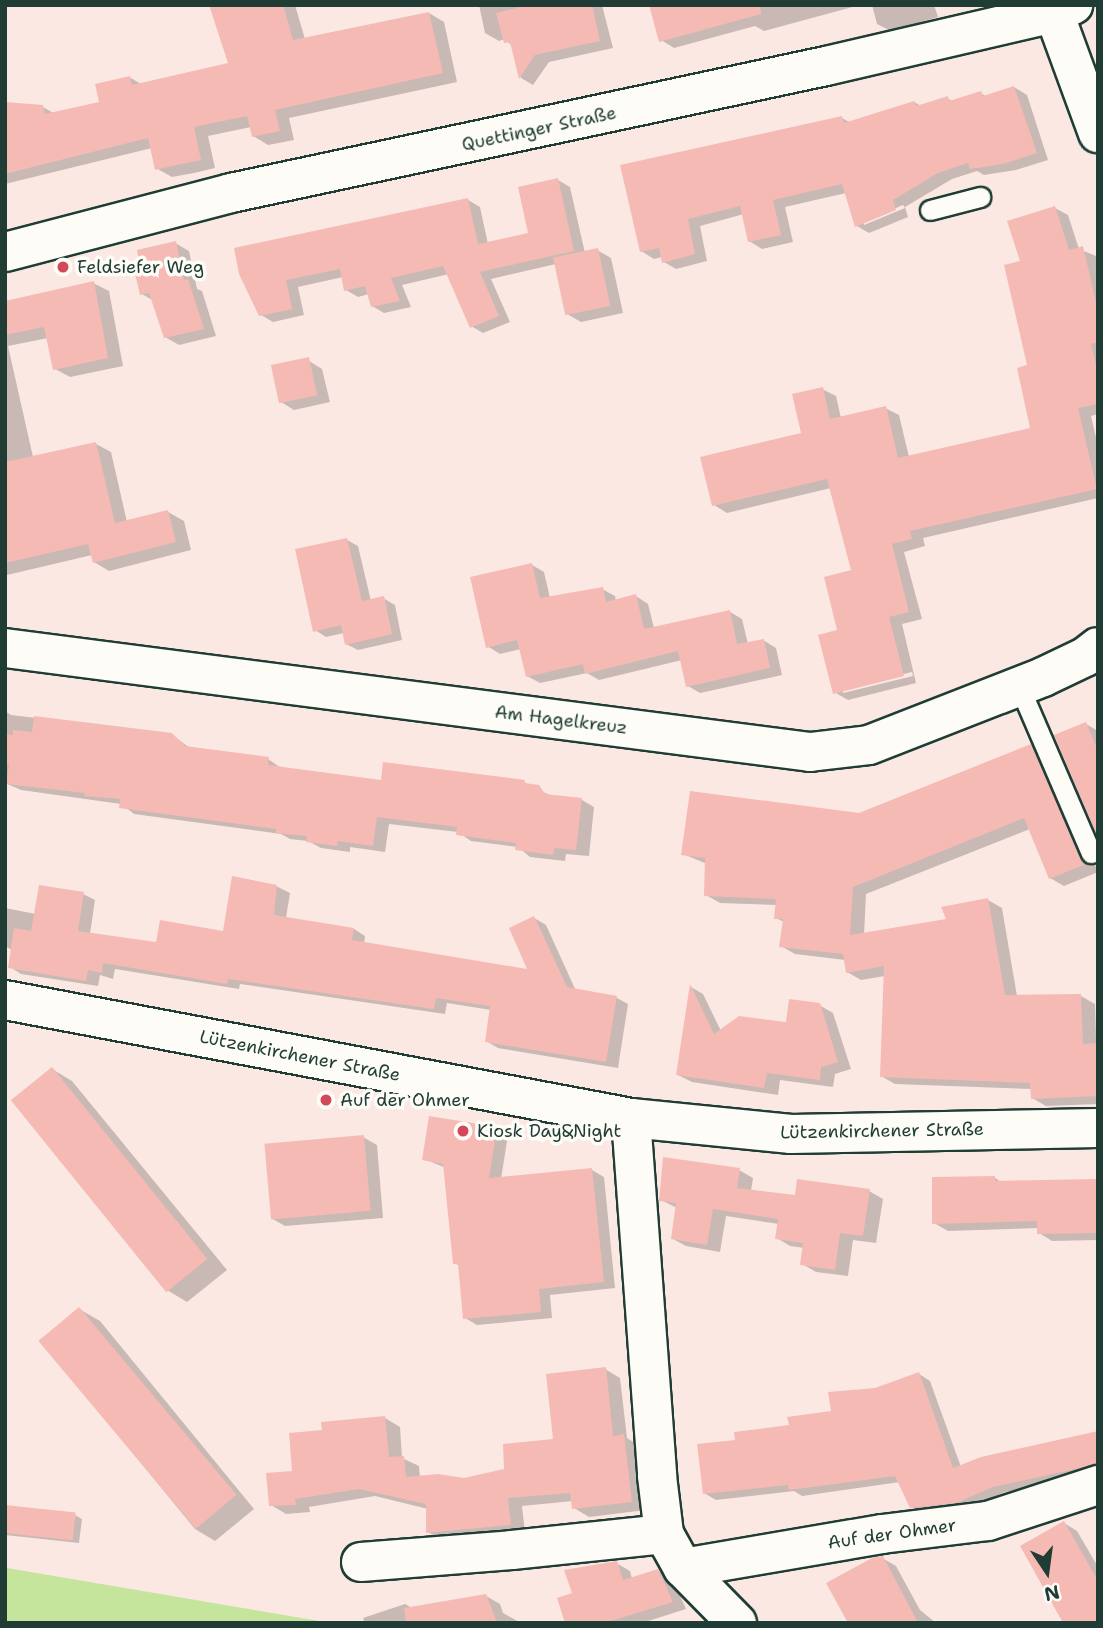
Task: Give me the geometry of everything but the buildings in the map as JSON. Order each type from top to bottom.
[{"type":"street","points":[[1063,9],[1098,133]]},
{"type":"street","name":"Quettinger Straße","points":[[5,251],[231,193],[561,125],[1063,9]]},
{"type":"street","name":"Am Hagelkreuz","points":[[5,648],[810,752],[869,745],[1019,686],[1084,657],[1098,647]]},
{"type":"street","name":"Lützenkirchener Straße","points":[[5,1000],[631,1118],[791,1134],[1098,1128]]},
{"type":"street","points":[[631,1118],[657,1476],[664,1534],[683,1569],[737,1623]]},
{"type":"street","name":"Auf der Ohmer","points":[[683,1569],[842,1540],[988,1521],[1098,1485]]},
{"type":"street","points":[[361,1562],[664,1534]]},
{"type":"lane","points":[[930,210],[980,197]]},
{"type":"lane","points":[[1019,686],[1091,853]]},
{"type":"green space","points":[[7,1568],[325,1622],[325,1623],[5,1623]]},
{"type":"place","name":"Feldsiefer Weg","points":[[63,267]]},
{"type":"place","name":"Auf der Ohmer","points":[[326,1100]]},
{"type":"place","name":"Kiosk Day&Night","points":[[463,1131]]}]
